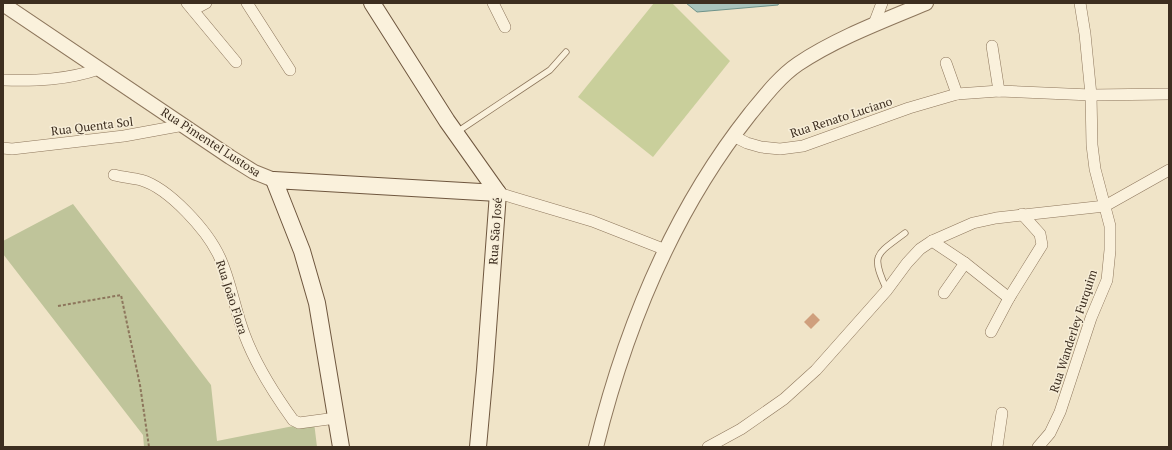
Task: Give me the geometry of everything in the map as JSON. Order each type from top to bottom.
[{"type":"main road","name":"Rua São José","points":[[375,4],[456,133],[498,193],[478,447]]},
{"type":"main road","name":"Rua Pimentel Lustosa","points":[[274,180],[498,193]]},
{"type":"main road","points":[[274,180],[302,251],[317,303],[341,447]]},
{"type":"street","points":[[206,3],[190,7],[236,62]]},
{"type":"street","points":[[247,3],[290,70]]},
{"type":"street","points":[[493,3],[505,27]]},
{"type":"street","points":[[874,24],[882,3]]},
{"type":"street","points":[[596,447],[606,405],[647,294],[666,250],[687,210],[733,136],[770,89],[797,64],[874,24],[926,3]]},
{"type":"street","name":"Rua Wanderley Furquim","points":[[1038,447],[1050,433],[1060,412],[1106,280],[1110,234],[1105,206],[1095,168],[1092,145],[1091,95],[1085,34],[1080,3]]},
{"type":"street","name":"Rua Pimentel Lustosa","points":[[3,4],[254,172],[274,180]]},
{"type":"street","points":[[992,46],[999,91]]},
{"type":"street","points":[[946,63],[957,94]]},
{"type":"street","points":[[3,80],[53,80],[79,76],[99,69]]},
{"type":"street","name":"Rua Renato Luciano","points":[[733,136],[747,144],[761,147],[780,149],[803,146],[909,108],[957,94],[999,91],[1091,95],[1169,94]]},
{"type":"street","name":"Rua Quenta Sol","points":[[3,148],[12,149],[124,136],[184,125]]},
{"type":"street","points":[[708,447],[741,429],[784,399],[816,370],[887,290],[907,263],[920,249],[932,241],[973,223],[1022,214],[1105,206],[1169,170]]},
{"type":"street","name":"Rua João Flora","points":[[114,175],[142,180],[164,193],[187,212],[208,236],[220,258],[245,336],[267,378],[293,420],[299,423],[336,418]]},
{"type":"street","points":[[498,193],[592,221],[666,250]]},
{"type":"street","points":[[991,332],[1009,298],[1042,245],[1040,234],[1022,214]]},
{"type":"street","points":[[932,241],[965,263],[1009,298]]},
{"type":"street","points":[[944,293],[965,263]]},
{"type":"street","points":[[997,447],[1002,413]]},
{"type":"lane","points":[[456,133],[550,70],[566,52]]},
{"type":"lane","points":[[887,290],[877,264],[877,257],[881,250],[905,233]]},
{"type":"path","points":[[58,306],[121,294],[140,385],[149,447]]},
{"type":"green space","points":[[654,3],[672,3],[730,61],[653,157],[578,97]]},
{"type":"green space","points":[[73,204],[211,385],[217,441],[314,422],[317,447],[144,447],[143,435],[3,254],[3,241]]},
{"type":"water","points":[[686,3],[779,3],[778,5],[697,12]]},
{"type":"building","points":[[813,313],[820,320],[811,329],[804,322]]}]
